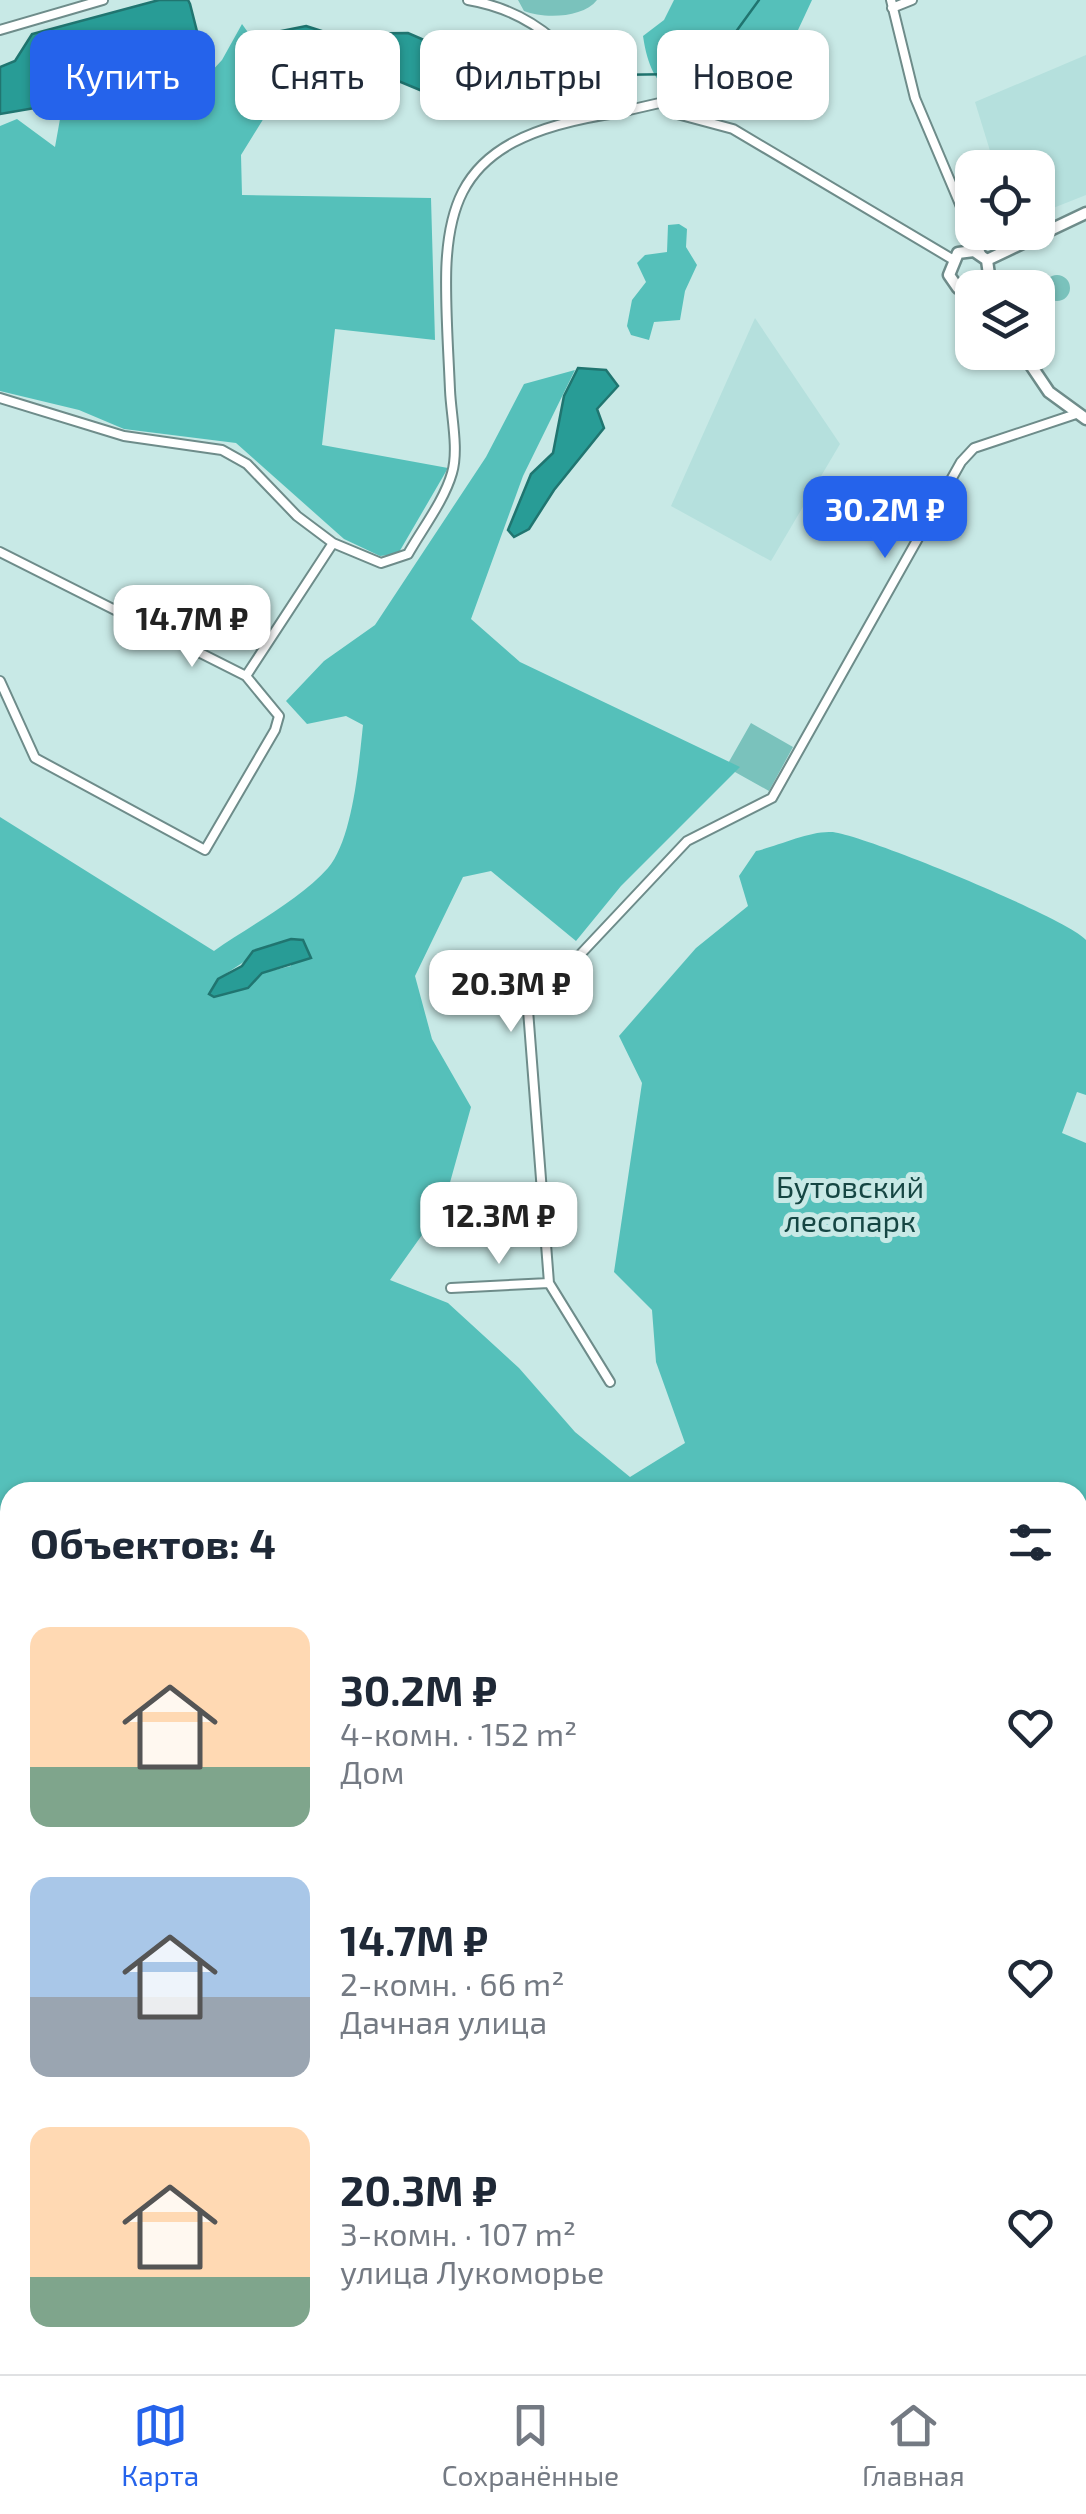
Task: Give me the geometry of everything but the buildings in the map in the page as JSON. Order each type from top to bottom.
[{"type":"street","points":[[0,30],[103,0]]},
{"type":"street","points":[[468,0],[540,24],[546,30]]},
{"type":"street","points":[[912,0],[892,4],[915,98],[988,270]]},
{"type":"street","points":[[637,108],[690,96],[677,114],[733,129],[952,259]]},
{"type":"street","points":[[0,398],[124,436],[235,455],[297,516],[333,544],[364,559],[396,561],[408,554],[452,474],[446,258],[466,180],[528,134],[587,120]]},
{"type":"street","points":[[952,259],[966,250],[984,257],[1086,212]]},
{"type":"street","points":[[952,259],[955,283]]},
{"type":"street","points":[[1034,370],[1049,392],[1081,416]]},
{"type":"street","points":[[610,1382],[549,1283],[528,1010],[687,841],[772,798],[961,462],[974,448],[1081,416]]},
{"type":"street","points":[[246,676],[333,544]]},
{"type":"street","points":[[0,552],[246,676],[279,716],[276,730],[205,850],[35,758],[0,681]]},
{"type":"street","points":[[451,1288],[549,1283]]},
{"type":"shaded area","points":[[159,0],[188,0],[197,30],[47,30]]},
{"type":"shaded area","points":[[518,0],[597,0],[573,14],[552,16],[524,11]]},
{"type":"shaded area","points":[[306,26],[318,30],[286,30]]},
{"type":"shaded area","points":[[400,33],[420,38],[420,90],[400,82]]},
{"type":"shaded area","points":[[30,37],[30,109],[0,114],[0,67],[15,61]]},
{"type":"shaded area","points":[[1086,55],[1086,195],[1055,207],[1055,150],[990,150],[975,102]]},
{"type":"shaded area","points":[[1055,275],[1069,283],[1066,297],[1055,301]]},
{"type":"shaded area","points":[[755,318],[840,444],[771,561],[671,506]]},
{"type":"shaded area","points":[[578,368],[606,370],[618,386],[597,409],[604,428],[554,490],[529,529],[514,537],[508,530],[531,474],[553,453],[564,396]]},
{"type":"shaded area","points":[[751,723],[793,747],[769,791],[726,767]]},
{"type":"shaded area","points":[[291,939],[303,940],[311,958],[262,973],[248,988],[214,997],[209,994],[218,979],[242,966],[253,951]]},
{"type":"green space","points":[[674,0],[812,0],[798,30],[657,30],[657,78],[643,36],[664,20]]},
{"type":"green space","points":[[235,37],[235,120],[263,120],[241,155],[242,195],[431,198],[435,340],[335,329],[322,445],[448,468],[398,554],[380,556],[344,539],[236,443],[124,429],[79,410],[0,391],[0,126],[17,119],[55,147],[60,120],[215,120],[215,68]]},
{"type":"green space","points":[[679,224],[687,229],[686,247],[697,265],[685,291],[680,320],[654,322],[649,340],[631,335],[627,326],[632,300],[646,282],[637,263],[645,255],[667,252],[668,225]]},
{"type":"green space","name":"Бутовский лесопарк","points":[[575,370],[523,476],[471,619],[520,662],[740,767],[621,886],[576,941],[491,871],[463,877],[415,976],[432,1039],[471,1107],[444,1204],[390,1280],[448,1303],[519,1368],[575,1432],[630,1477],[685,1443],[656,1362],[652,1310],[614,1272],[642,1083],[619,1036],[696,948],[748,906],[739,876],[756,851],[822,832],[849,836],[1006,897],[1086,940],[1086,1095],[1077,1092],[1062,1133],[1086,1143],[1086,1482],[0,1482],[0,817],[214,951],[304,891],[328,868],[343,839],[353,800],[363,725],[346,716],[307,724],[286,701],[324,661],[375,625],[486,457],[524,384]],"holes":[[[291,939],[291,966],[262,973],[247,988],[214,997],[218,979],[269,945]]]},
{"type":"waterway","points":[[637,75],[683,74],[735,33],[759,0]]}]
